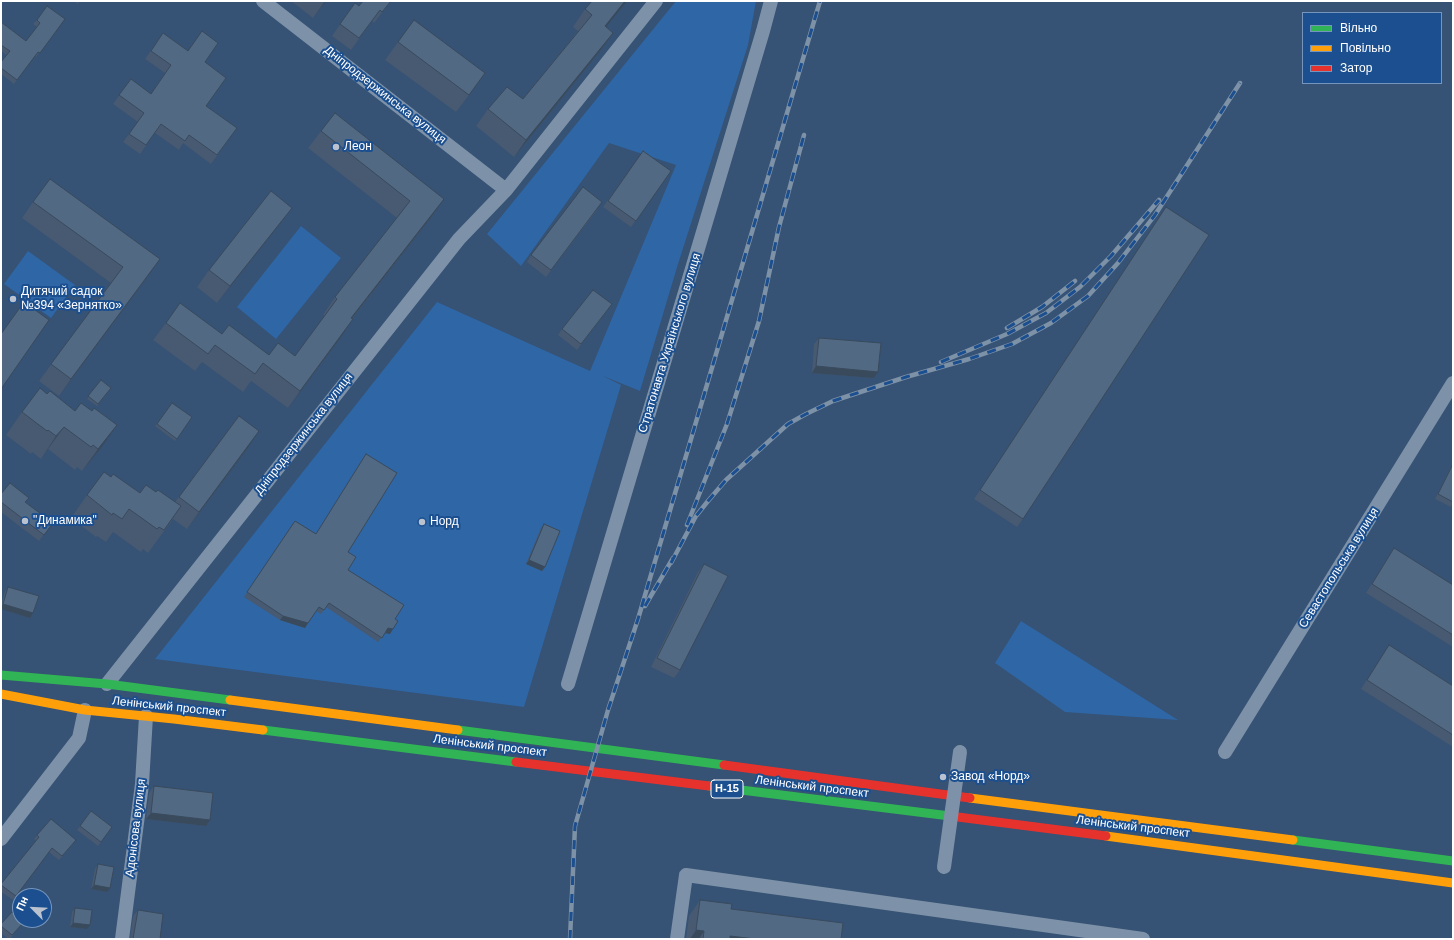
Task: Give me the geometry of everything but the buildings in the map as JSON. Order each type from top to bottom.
[{"type":"main road","name":"Ленінський проспект","points":[[1,675],[112,687],[1453,862]]},
{"type":"main road","name":"Ленінський проспект","points":[[1,694],[85,710],[112,709],[146,716],[1177,845],[1453,883]]},
{"type":"street","name":"Дніпродзержинська вулиця","points":[[263,1],[506,190]]},
{"type":"street","name":"Дніпродзержинська вулиця","points":[[112,687],[459,239],[506,190],[656,1]]},
{"type":"street","name":"Стратонавта Українського вулиця","points":[[568,684],[759,46],[771,1]]},
{"type":"street","name":"Севастопольська вулиця","points":[[1225,752],[1453,383]]},
{"type":"street","points":[[1,839],[79,738],[85,710]]},
{"type":"street","name":"Адонісова вулиця","points":[[122,939],[142,784],[146,716]]},
{"type":"street","points":[[944,867],[960,752]]},
{"type":"street","points":[[677,939],[686,875],[1143,939]]},
{"type":"shaded area","name":"Норд","points":[[676,1],[756,1],[748,45],[678,264],[640,391],[603,376],[621,385],[524,707],[155,659],[437,302],[590,371],[676,165],[609,143],[521,266],[487,234]]},
{"type":"shaded area","points":[[301,226],[341,258],[276,339],[237,307]]},
{"type":"shaded area","points":[[28,251],[75,285],[51,318],[4,284]]},
{"type":"shaded area","points":[[1021,621],[1178,720],[1065,712],[995,663]]},
{"type":"railway","points":[[570,939],[575,826],[608,710],[638,619],[820,1]]},
{"type":"railway","points":[[671,563],[696,516],[708,501],[726,480],[788,424],[833,401],[906,377],[969,359],[1012,344],[1051,323],[1088,296],[1118,263],[1155,215],[1240,83]]},
{"type":"railway","points":[[687,525],[727,424],[759,321],[779,227],[804,135]]},
{"type":"railway","points":[[941,362],[1007,334],[1046,313],[1080,287],[1111,256],[1159,200]]},
{"type":"railway","points":[[1007,328],[1042,307],[1075,281]]},
{"type":"railway","points":[[645,606],[673,558]]},
{"type":"traffic: fast","points":[[1,675],[107,684],[230,700]]},
{"type":"traffic: fast","points":[[263,730],[516,762]]},
{"type":"traffic: fast","points":[[458,730],[724,765]]},
{"type":"traffic: fast","points":[[709,786],[950,816]]},
{"type":"traffic: fast","points":[[1293,840],[1453,861]]},
{"type":"traffic: slow","points":[[1,694],[85,710],[263,730]]},
{"type":"traffic: slow","points":[[230,700],[458,730]]},
{"type":"traffic: slow","points":[[970,798],[1293,840]]},
{"type":"traffic: slow","points":[[1106,836],[1453,883]]},
{"type":"traffic: jam","points":[[516,762],[709,786]]},
{"type":"traffic: jam","points":[[724,765],[970,798]]},
{"type":"traffic: jam","points":[[950,816],[1106,836]]},
{"type":"place","name":"Леон","points":[[336,147]]},
{"type":"place","name":"Дитячий садок №394 «Зернятко»","points":[[13,299]]},
{"type":"place","name":"\"Динамика\"","points":[[25,521]]},
{"type":"place","name":"Норд","points":[[422,522]]},
{"type":"place","name":"Завод «Норд»","points":[[943,777]]}]
